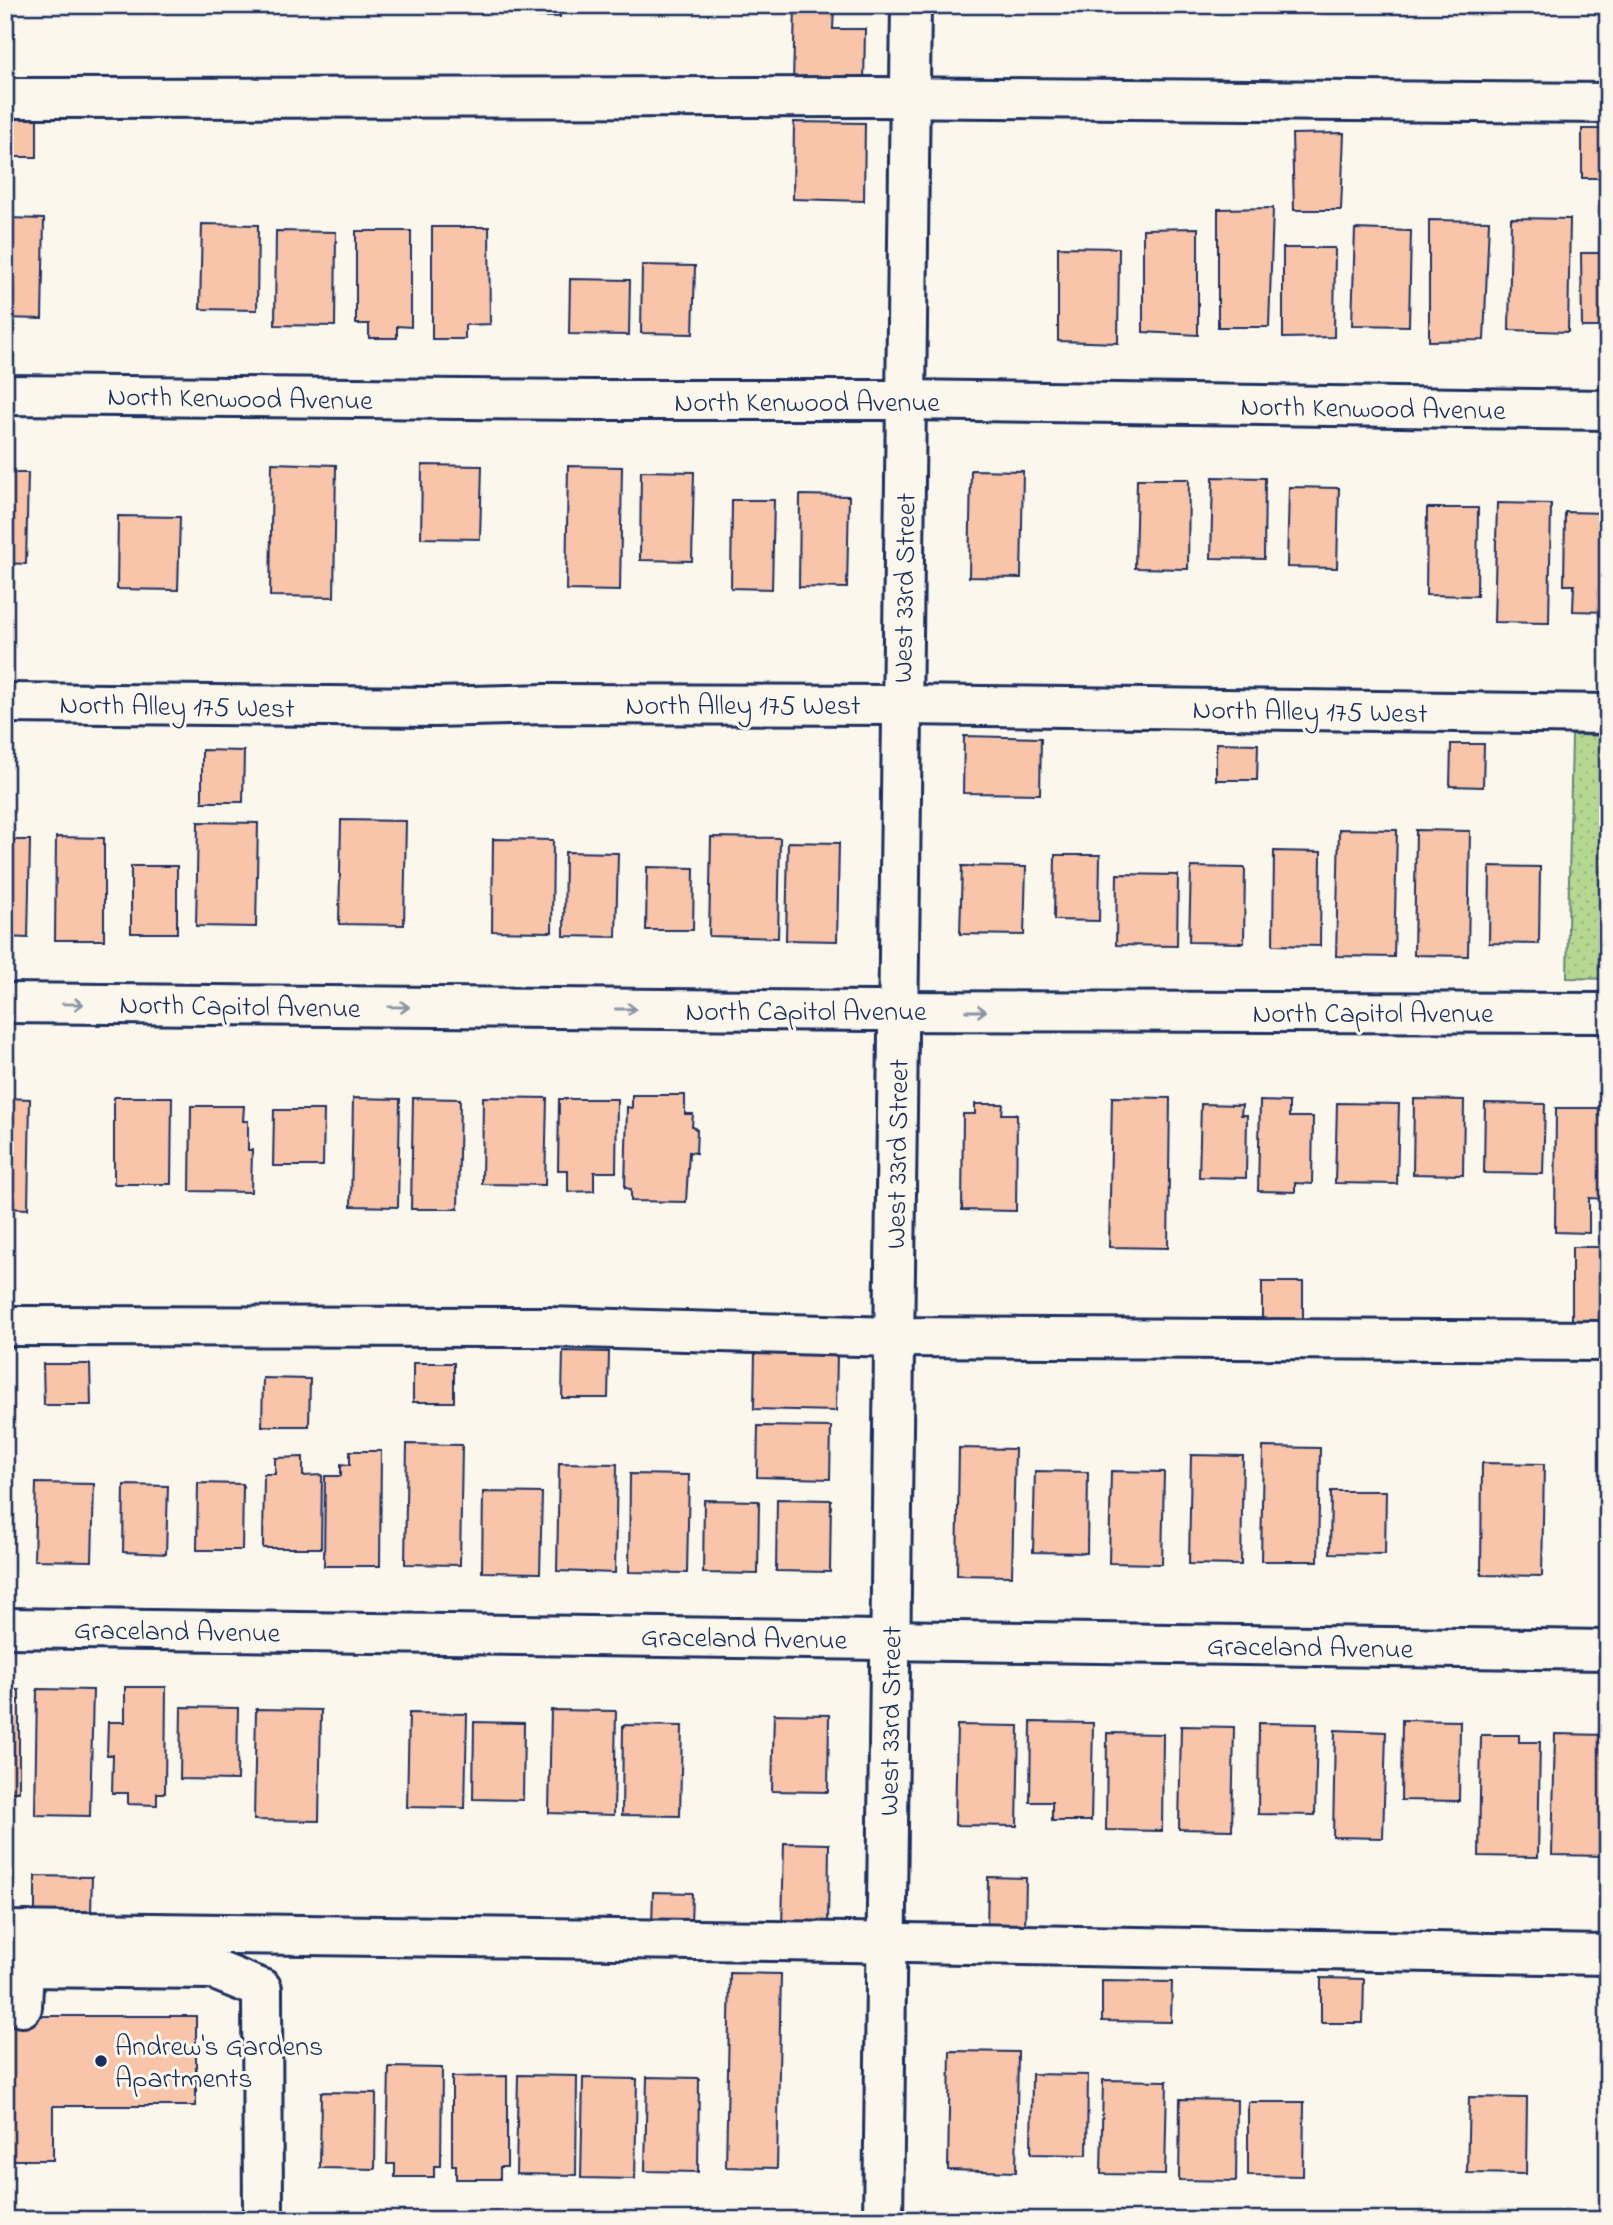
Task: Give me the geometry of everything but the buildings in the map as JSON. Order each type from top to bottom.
[{"type":"street","name":"West 33rd Street","points":[[883,2220],[911,5]]},
{"type":"street","points":[[5,98],[910,98],[1608,103]]},
{"type":"street","name":"North Kenwood Avenue","points":[[5,395],[905,400],[1608,410]]},
{"type":"street","name":"North Alley 175 West","points":[[5,703],[434,707],[545,704],[901,705],[1608,714]]},
{"type":"street","name":"North Capitol Avenue","points":[[5,1003],[898,1011],[1608,1013]]},
{"type":"street","points":[[5,1326],[547,1327],[894,1338],[1608,1341]]},
{"type":"street","name":"Graceland Avenue","points":[[5,1628],[1608,1650]]},
{"type":"street","points":[[18,1943],[886,1942],[1608,1955]]},
{"type":"street","points":[[18,1943],[22,2007]]},
{"type":"street","points":[[18,1943],[212,1969],[262,1989],[263,2220]]},
{"type":"green space","points":[[1572,735],[1608,736],[1608,979],[1567,978]]},
{"type":"place","name":"Andrew's Gardens Apartments","points":[[101,2061]]}]
